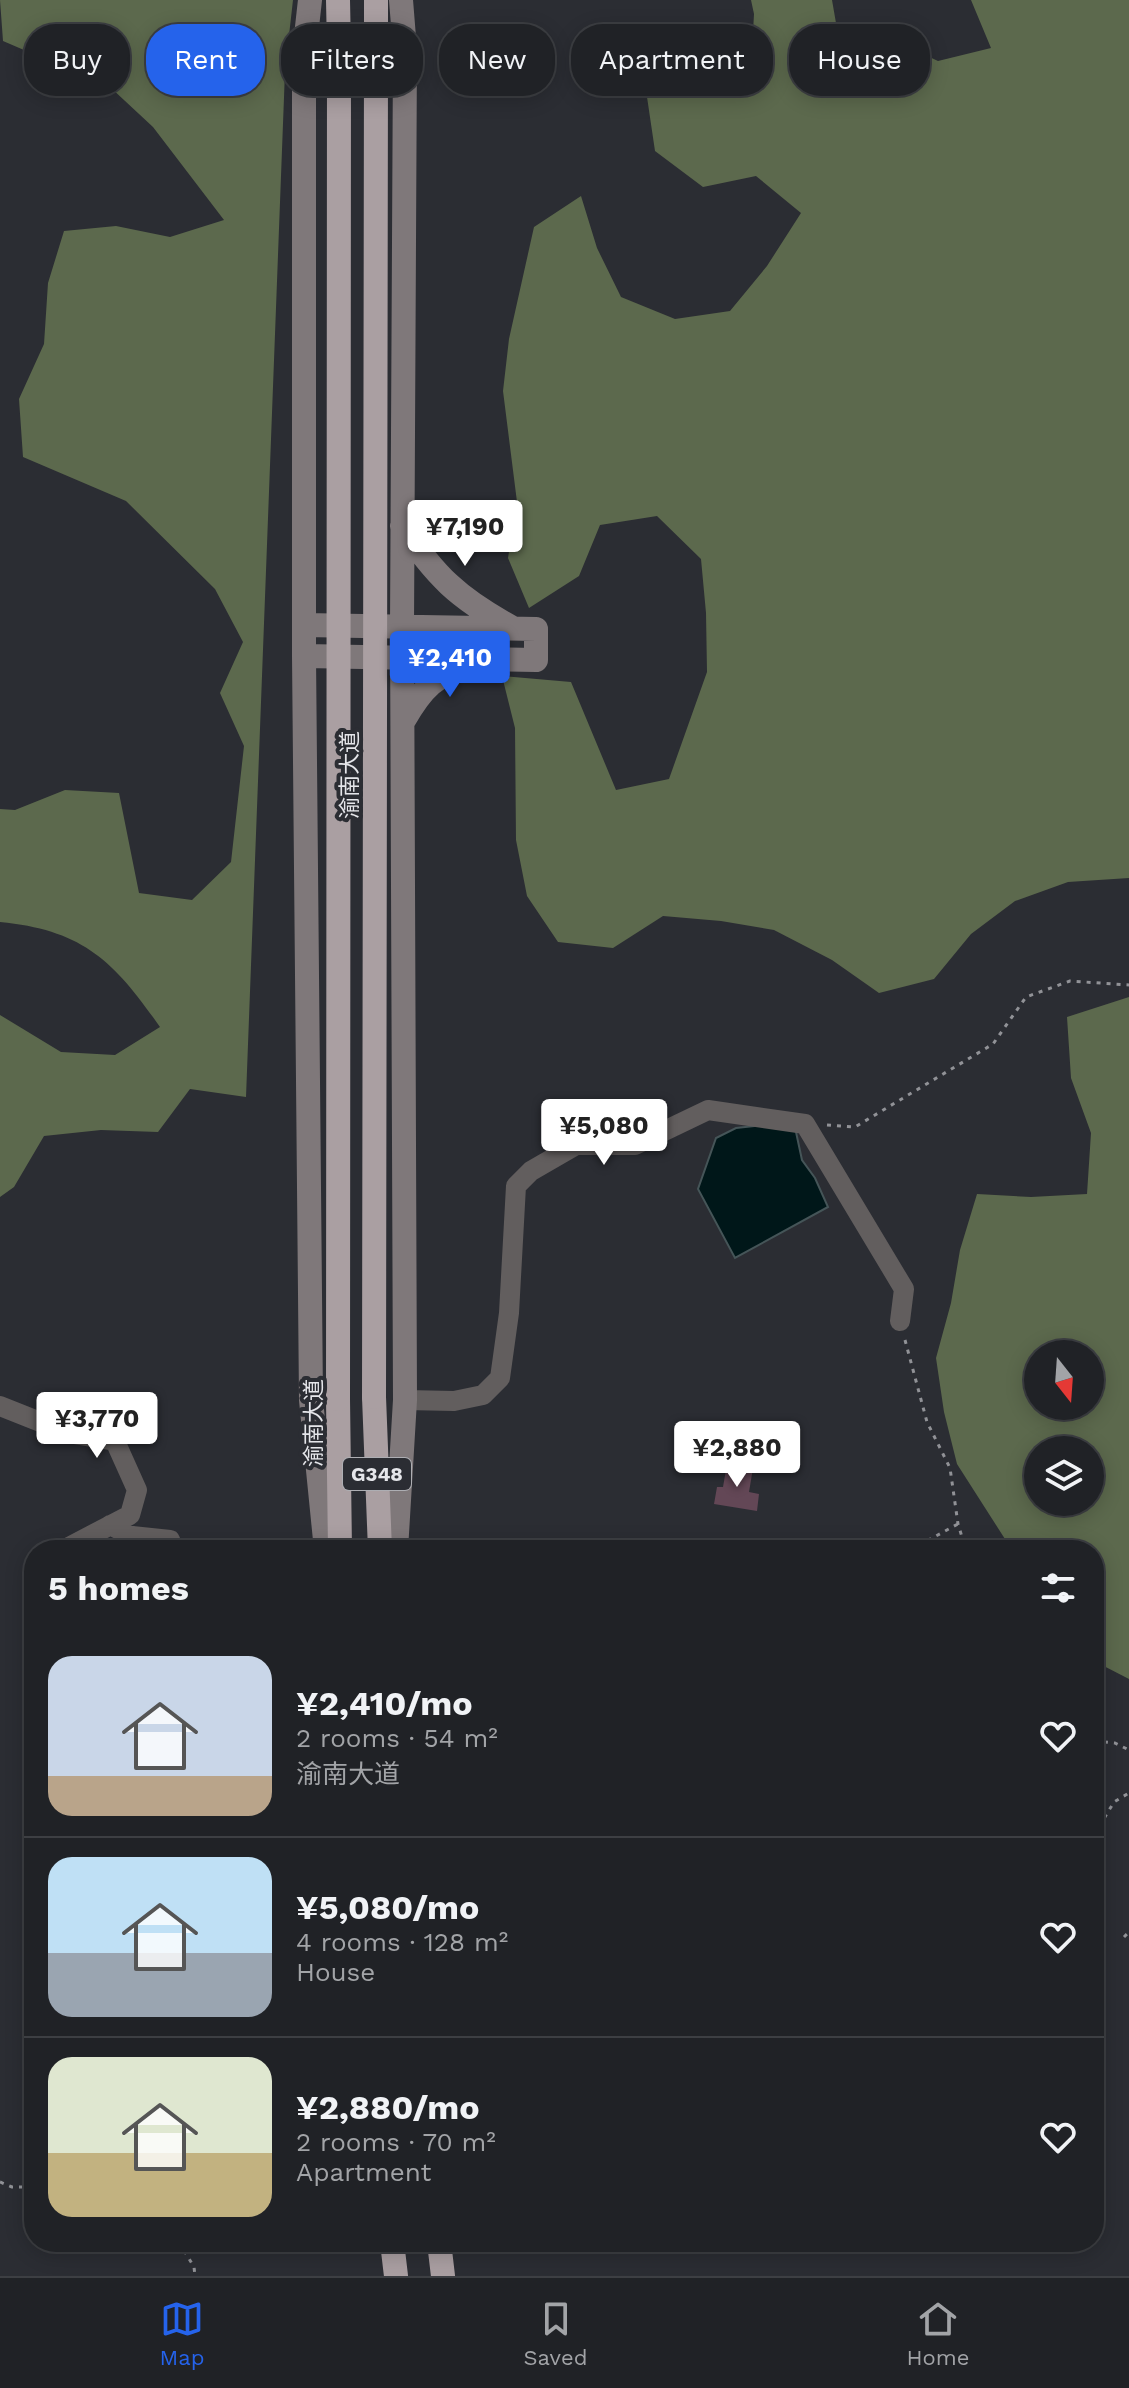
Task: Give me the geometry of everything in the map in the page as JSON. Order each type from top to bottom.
[{"type":"highway","name":"渝南大道","points":[[338,0],[340,1540]]},
{"type":"highway","name":"渝南大道","points":[[376,0],[374,1397],[380,1540]]},
{"type":"highway","points":[[393,2252],[396,2276]]},
{"type":"highway","points":[[440,2252],[443,2276]]},
{"type":"main road","points":[[310,0],[304,54],[304,656],[311,1400],[325,1540]]},
{"type":"main road","points":[[397,1540],[405,1400],[402,526],[405,50],[401,0]]},
{"type":"main road","points":[[402,526],[428,566],[450,587],[475,608],[513,628]]},
{"type":"main road","points":[[304,625],[536,629],[536,660],[304,656]]},
{"type":"main road","points":[[402,722],[420,693],[443,674],[484,658]]},
{"type":"street","points":[[405,1400],[454,1401],[483,1395],[500,1378],[509,1313],[516,1186],[531,1171],[576,1145],[635,1145],[708,1110],[805,1124],[904,1289],[900,1321]]},
{"type":"street","points":[[0,1406],[68,1433],[115,1441],[137,1490],[130,1515],[82,1540]]},
{"type":"street","points":[[110,1525],[132,1536],[170,1540]]},
{"type":"path","points":[[805,1124],[855,1127],[993,1044],[1026,997],[1070,981],[1129,985]]},
{"type":"path","points":[[900,1321],[927,1422],[950,1468],[963,1540]]},
{"type":"path","points":[[928,1540],[958,1524]]},
{"type":"path","points":[[1104,1742],[1129,1750]]},
{"type":"path","points":[[1104,1818],[1114,1802],[1129,1793]]},
{"type":"path","points":[[1124,1937],[1129,1932]]},
{"type":"path","points":[[0,2182],[12,2187],[24,2187]]},
{"type":"path","points":[[185,2252],[194,2267],[195,2276]]},
{"type":"green space","points":[[0,0],[293,0],[290,24],[281,24],[281,96],[284,96],[246,1097],[190,1089],[158,1132],[101,1130],[44,1136],[14,1187],[0,1197],[0,1015],[61,1052],[115,1055],[160,1027],[127,984],[94,953],[54,932],[0,922],[0,809],[15,810],[65,790],[119,793],[139,893],[192,900],[231,862],[244,746],[220,693],[243,642],[215,589],[126,501],[23,457],[19,399],[44,344],[48,283],[64,231],[116,226],[170,237],[224,220],[153,127],[120,96],[130,96],[130,24],[24,24],[24,50],[3,41]]},
{"type":"green space","points":[[751,0],[832,0],[836,23],[840,24],[789,24],[789,96],[930,96],[930,57],[938,61],[991,48],[971,0],[1129,0],[1129,878],[1068,882],[1015,901],[971,934],[934,979],[879,993],[832,960],[774,930],[721,921],[663,916],[613,948],[558,942],[527,896],[516,840],[515,728],[502,676],[571,682],[616,790],[669,779],[707,672],[701,559],[657,516],[600,525],[579,576],[529,608],[508,558],[517,502],[503,391],[509,339],[534,227],[581,196],[597,248],[621,297],[675,319],[730,311],[767,266],[801,213],[756,176],[703,187],[655,151],[647,97],[773,96],[773,24],[753,24]]},
{"type":"green space","points":[[1129,997],[1129,1679],[1104,1666],[1104,1540],[1006,1540],[957,1464],[944,1412],[936,1358],[951,1303],[960,1250],[977,1194],[1031,1197],[1087,1194],[1091,1133],[1071,1078],[1067,1017]]},
{"type":"shaded area","points":[[784,1123],[796,1132],[802,1160],[815,1178],[828,1207],[735,1258],[698,1189],[716,1138],[736,1128]]},
{"type":"building","points":[[727,1464],[753,1468],[749,1492],[759,1494],[757,1511],[714,1504],[717,1487],[723,1487]]}]
